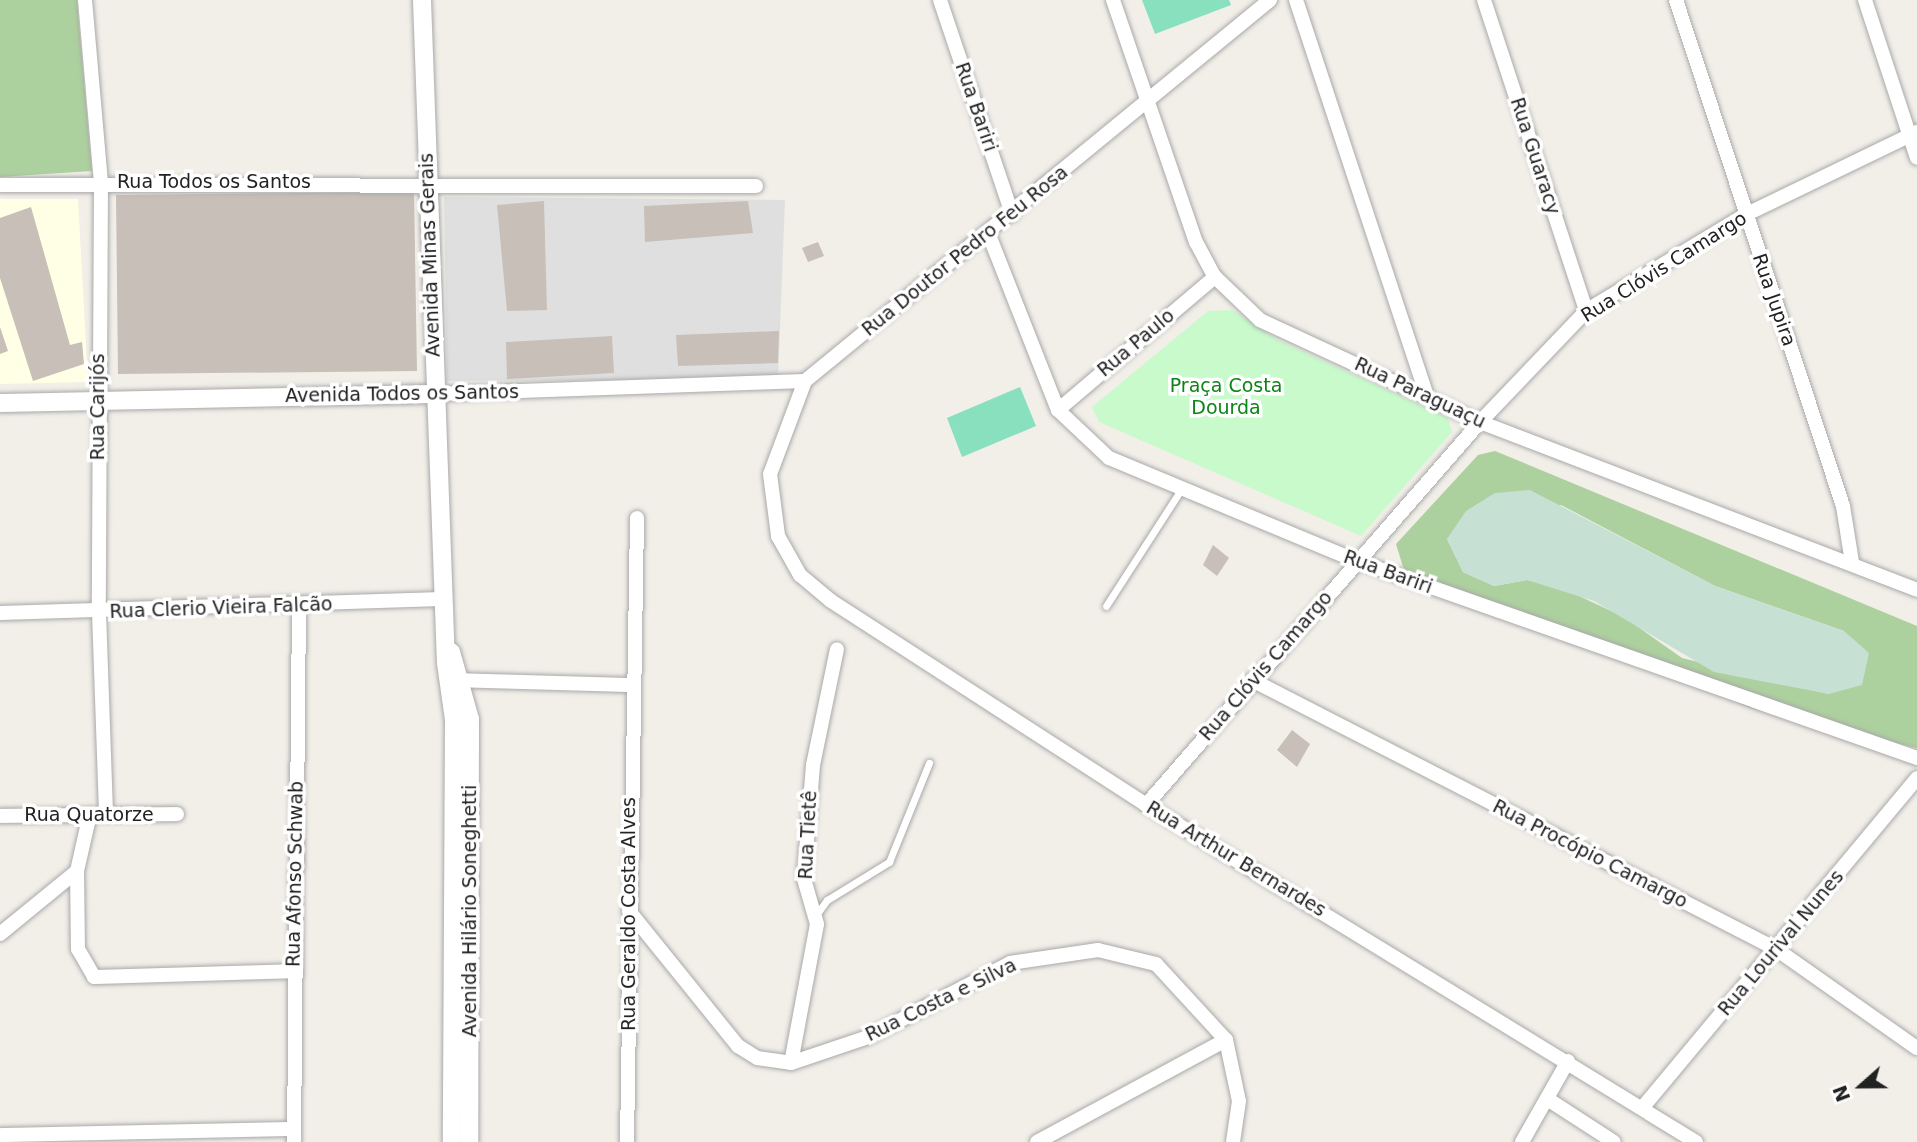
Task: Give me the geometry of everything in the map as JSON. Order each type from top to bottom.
[{"type":"street","name":"Rua Carijós","points":[[85,0],[101,182],[99,612],[106,814]]},
{"type":"street","name":"Avenida Minas Gerais","points":[[422,0],[444,636],[455,680]]},
{"type":"street","name":"Rua Bariri","points":[[940,0],[1012,214]]},
{"type":"street","name":"Rua Paraguaçu","points":[[1112,0],[1145,101],[1215,277],[1260,320],[1427,395],[1480,422],[1852,562],[1917,590]]},
{"type":"street","name":"Rua Doutor Pedro Feu Rosa","points":[[805,381],[989,234],[1145,101],[1270,0]]},
{"type":"street","points":[[1296,0],[1427,395]]},
{"type":"street","name":"Rua Guaracy","points":[[1484,0],[1586,311]]},
{"type":"street","name":"Rua Jupira","points":[[1676,0],[1843,506],[1852,562]]},
{"type":"street","points":[[1864,0],[1913,132],[1917,158]]},
{"type":"street","name":"Rua Clóvis Camargo","points":[[1146,805],[1480,422],[1586,311],[1745,215],[1913,132]]},
{"type":"street","name":"Rua Todos os Santos","points":[[0,185],[101,182],[756,186]]},
{"type":"street","name":"Rua Bariri","points":[[989,234],[1058,410],[1109,458],[1180,491],[1357,561],[1917,758]]},
{"type":"street","name":"Rua Paulo","points":[[1058,410],[1215,277]]},
{"type":"street","name":"Avenida Todos os Santos","points":[[0,403],[434,394],[805,381]]},
{"type":"street","name":"Rua Arthur Bernardes","points":[[805,381],[770,474],[771,506],[790,559],[831,601],[1146,805],[1568,1061],[1696,1142]]},
{"type":"street","name":"Rua Geraldo Costa Alves","points":[[627,1142],[630,685],[637,518]]},
{"type":"street","name":"Rua Clerio Vieira Falcão","points":[[0,613],[99,612],[443,599]]},
{"type":"street","name":"Rua Afonso Schwab","points":[[294,1135],[293,971],[299,605]]},
{"type":"street","name":"Rua Tietê","points":[[791,1063],[815,916],[804,879],[813,765],[837,649]]},
{"type":"street","points":[[455,680],[630,685]]},
{"type":"street","name":"Avenida Hilário Soneghetti","points":[[452,1142],[455,680]]},
{"type":"street","name":"Avenida Hilário Soneghetti","points":[[455,680],[470,719],[469,1142]]},
{"type":"street","name":"Rua Procópio Camargo","points":[[1252,681],[1776,949],[1917,1048]]},
{"type":"street","name":"Rua Lourival Nunes","points":[[1643,1107],[1917,778]]},
{"type":"street","points":[[90,814],[77,871],[78,949],[94,977],[293,971]]},
{"type":"street","name":"Rua Quatorze","points":[[0,816],[177,814]]},
{"type":"street","points":[[0,934],[77,871]]},
{"type":"street","name":"Rua Costa e Silva","points":[[629,911],[738,1046],[758,1058],[791,1063],[832,1053],[1010,963],[1054,952],[1097,950],[1156,964],[1226,1041]]},
{"type":"street","points":[[1037,1142],[1226,1041],[1239,1101],[1233,1142]]},
{"type":"street","points":[[1522,1142],[1549,1100],[1568,1061]]},
{"type":"street","points":[[1549,1100],[1614,1142]]},
{"type":"street","points":[[0,1135],[294,1135]]},
{"type":"lane","points":[[1106,606],[1180,491]]},
{"type":"lane","points":[[815,916],[827,900],[889,862],[929,763]]},
{"type":"shaded area","points":[[444,197],[785,200],[778,379],[447,381]]},
{"type":"shaded area","points":[[0,199],[78,199],[88,382],[0,384]]},
{"type":"shaded area","points":[[1530,490],[1715,586],[1844,631],[1869,653],[1862,685],[1829,694],[1714,672],[1594,601],[1527,580],[1494,586],[1463,572],[1447,539],[1466,511],[1495,493]]},
{"type":"green space","points":[[0,0],[77,0],[92,171],[0,177]]},
{"type":"green space","points":[[1142,0],[1229,0],[1231,5],[1155,34]]},
{"type":"green space","name":"Praça Costa Dourda","points":[[1232,310],[1278,340],[1448,418],[1452,432],[1361,536],[1099,422],[1092,407],[1208,311]]},
{"type":"green space","points":[[1020,387],[1036,426],[962,457],[947,418]]},
{"type":"green space","points":[[1495,451],[1917,626],[1917,748],[1753,709],[1404,570],[1396,544],[1478,455]],"holes":[[[1561,505],[1715,586],[1844,631],[1829,694],[1682,658],[1624,617],[1562,588],[1527,580],[1494,586],[1463,572],[1447,539]]]},
{"type":"building","points":[[414,192],[417,371],[118,374],[116,195]]},
{"type":"building","points":[[544,201],[547,310],[507,311],[497,205]]},
{"type":"building","points":[[748,201],[753,233],[645,242],[644,206]]},
{"type":"building","points":[[31,207],[70,345],[82,342],[84,364],[33,381],[0,278],[0,218]]},
{"type":"building","points":[[818,242],[824,256],[808,262],[802,248]]},
{"type":"building","points":[[0,327],[8,351],[0,354]]},
{"type":"building","points":[[779,331],[778,363],[678,366],[676,335]]},
{"type":"building","points":[[612,336],[614,373],[507,379],[506,342]]},
{"type":"building","points":[[1213,545],[1229,558],[1217,576],[1203,565]]},
{"type":"building","points":[[1292,730],[1310,744],[1297,767],[1277,750]]}]
